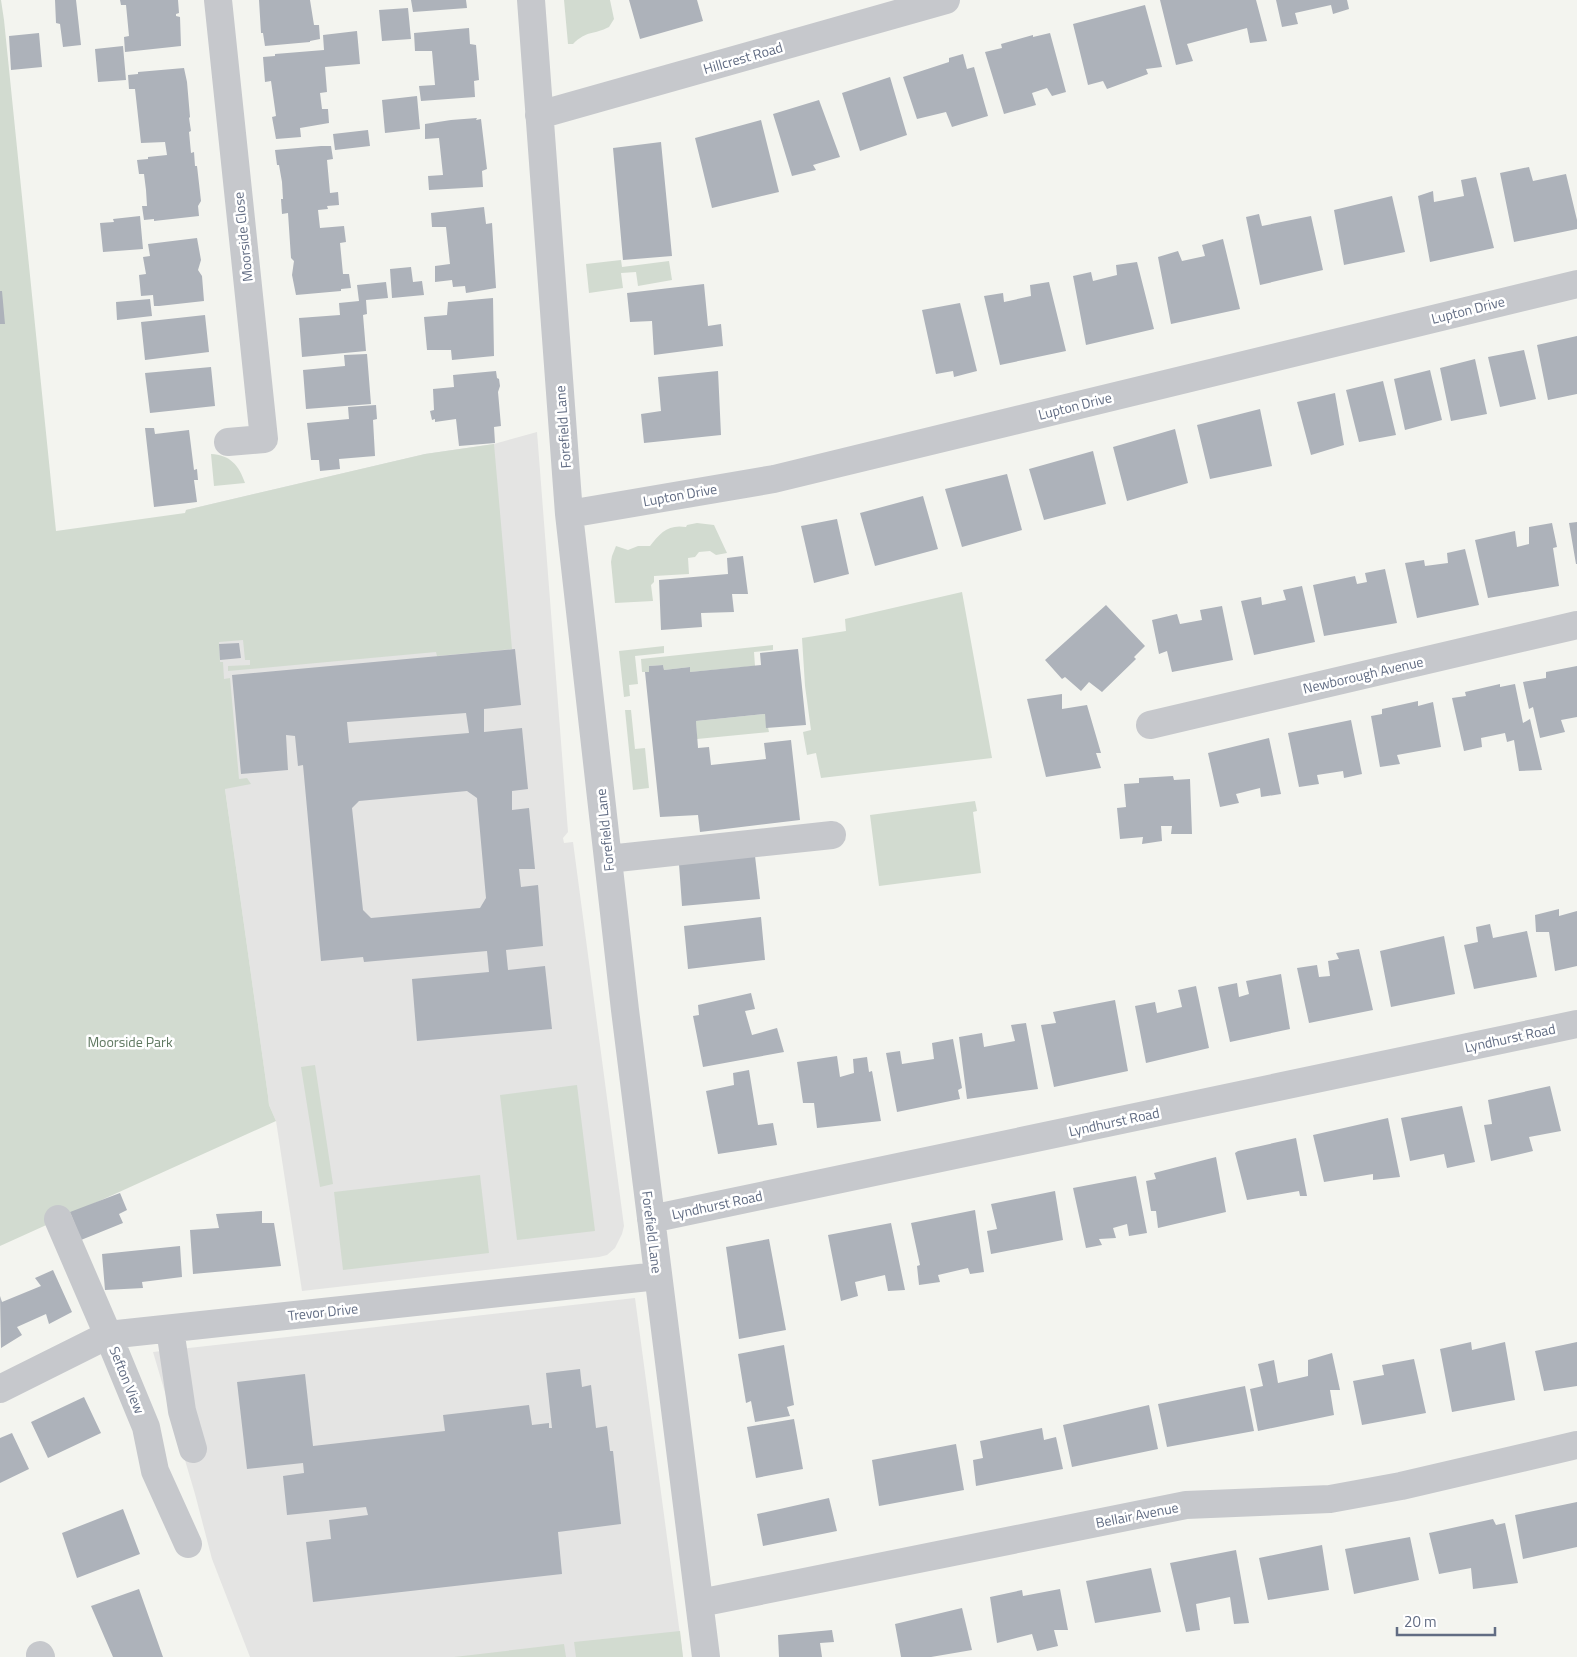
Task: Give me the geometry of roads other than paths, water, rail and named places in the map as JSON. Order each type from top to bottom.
[{"type":"street","name":"Moorside Close","points":[[218,0],[264,439],[228,442]]},
{"type":"street","name":"Forefield Lane","points":[[531,0],[569,514],[651,1219],[706,1657]]},
{"type":"street","name":"Hillcrest Road","points":[[539,115],[946,0]]},
{"type":"street","name":"Lupton Drive","points":[[569,514],[774,479],[1577,284]]},
{"type":"street","name":"Newborough Avenue","points":[[1150,725],[1577,625]]},
{"type":"street","points":[[608,859],[832,835]]},
{"type":"street","name":"Lyndhurst Road","points":[[651,1219],[1577,1024]]},
{"type":"street","name":"Sefton View","points":[[58,1219],[146,1427],[155,1471],[188,1544]]},
{"type":"street","name":"Trevor Drive","points":[[0,1389],[108,1335],[658,1276]]},
{"type":"street","points":[[170,1329],[182,1410],[193,1450]]},
{"type":"street","name":"Bellair Avenue","points":[[700,1603],[1186,1505],[1330,1499],[1401,1486],[1577,1445]]},
{"type":"park label","name":"Moorside Park","points":[[130,1042]]}]
